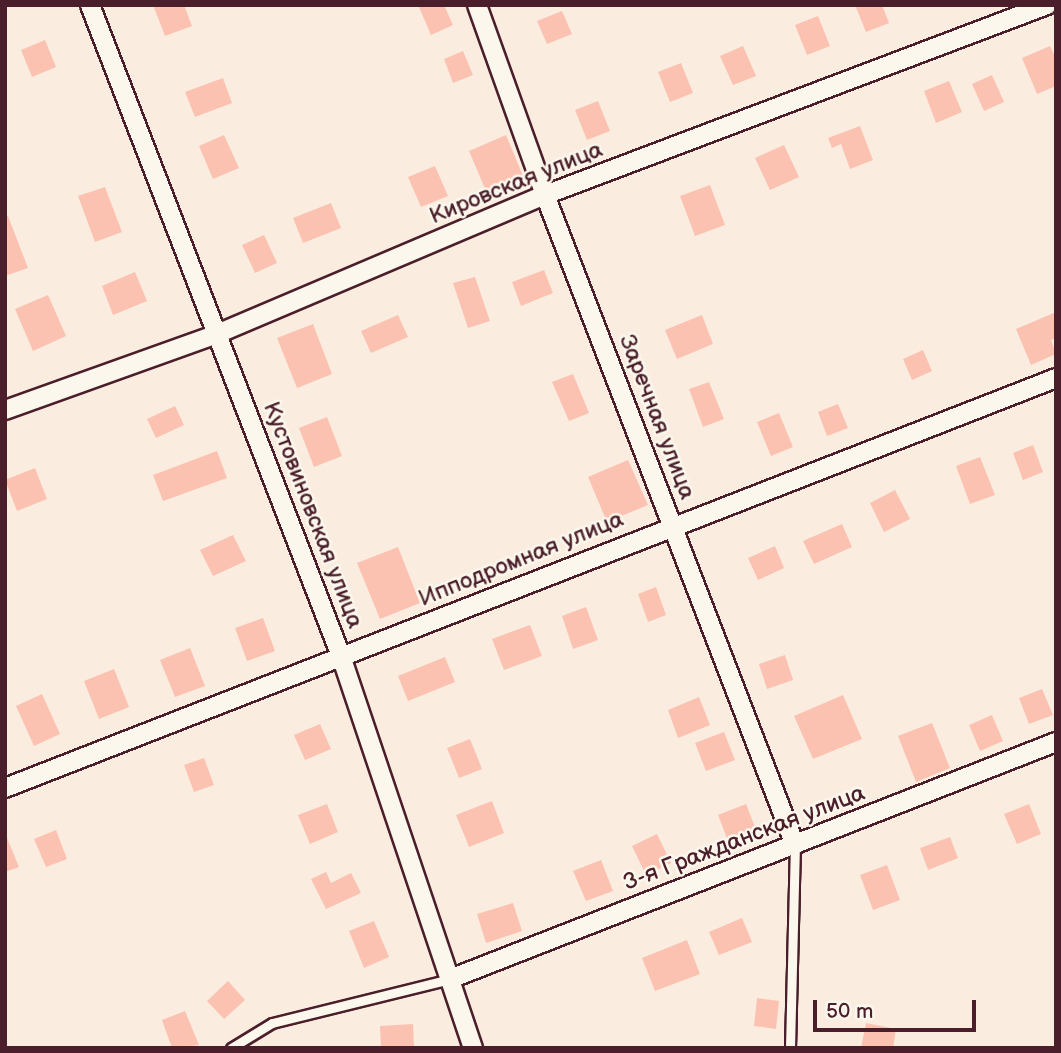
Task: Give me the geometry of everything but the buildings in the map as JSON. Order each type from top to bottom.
[{"type":"street","name":"Кустовиновская улица","points":[[90,5],[341,656],[473,1048]]},
{"type":"street","name":"Заречная улица","points":[[477,5],[545,195],[795,845]]},
{"type":"street","name":"Кировская улица","points":[[5,410],[217,334],[545,195],[1047,5]]},
{"type":"street","name":"Ипподромная улица","points":[[5,788],[674,525],[1056,379]]},
{"type":"street","name":"3-я Гражданская улица","points":[[450,979],[1056,742]]},
{"type":"lane","points":[[790,1048],[795,845]]},
{"type":"lane","points":[[231,1048],[272,1023],[450,979]]}]
